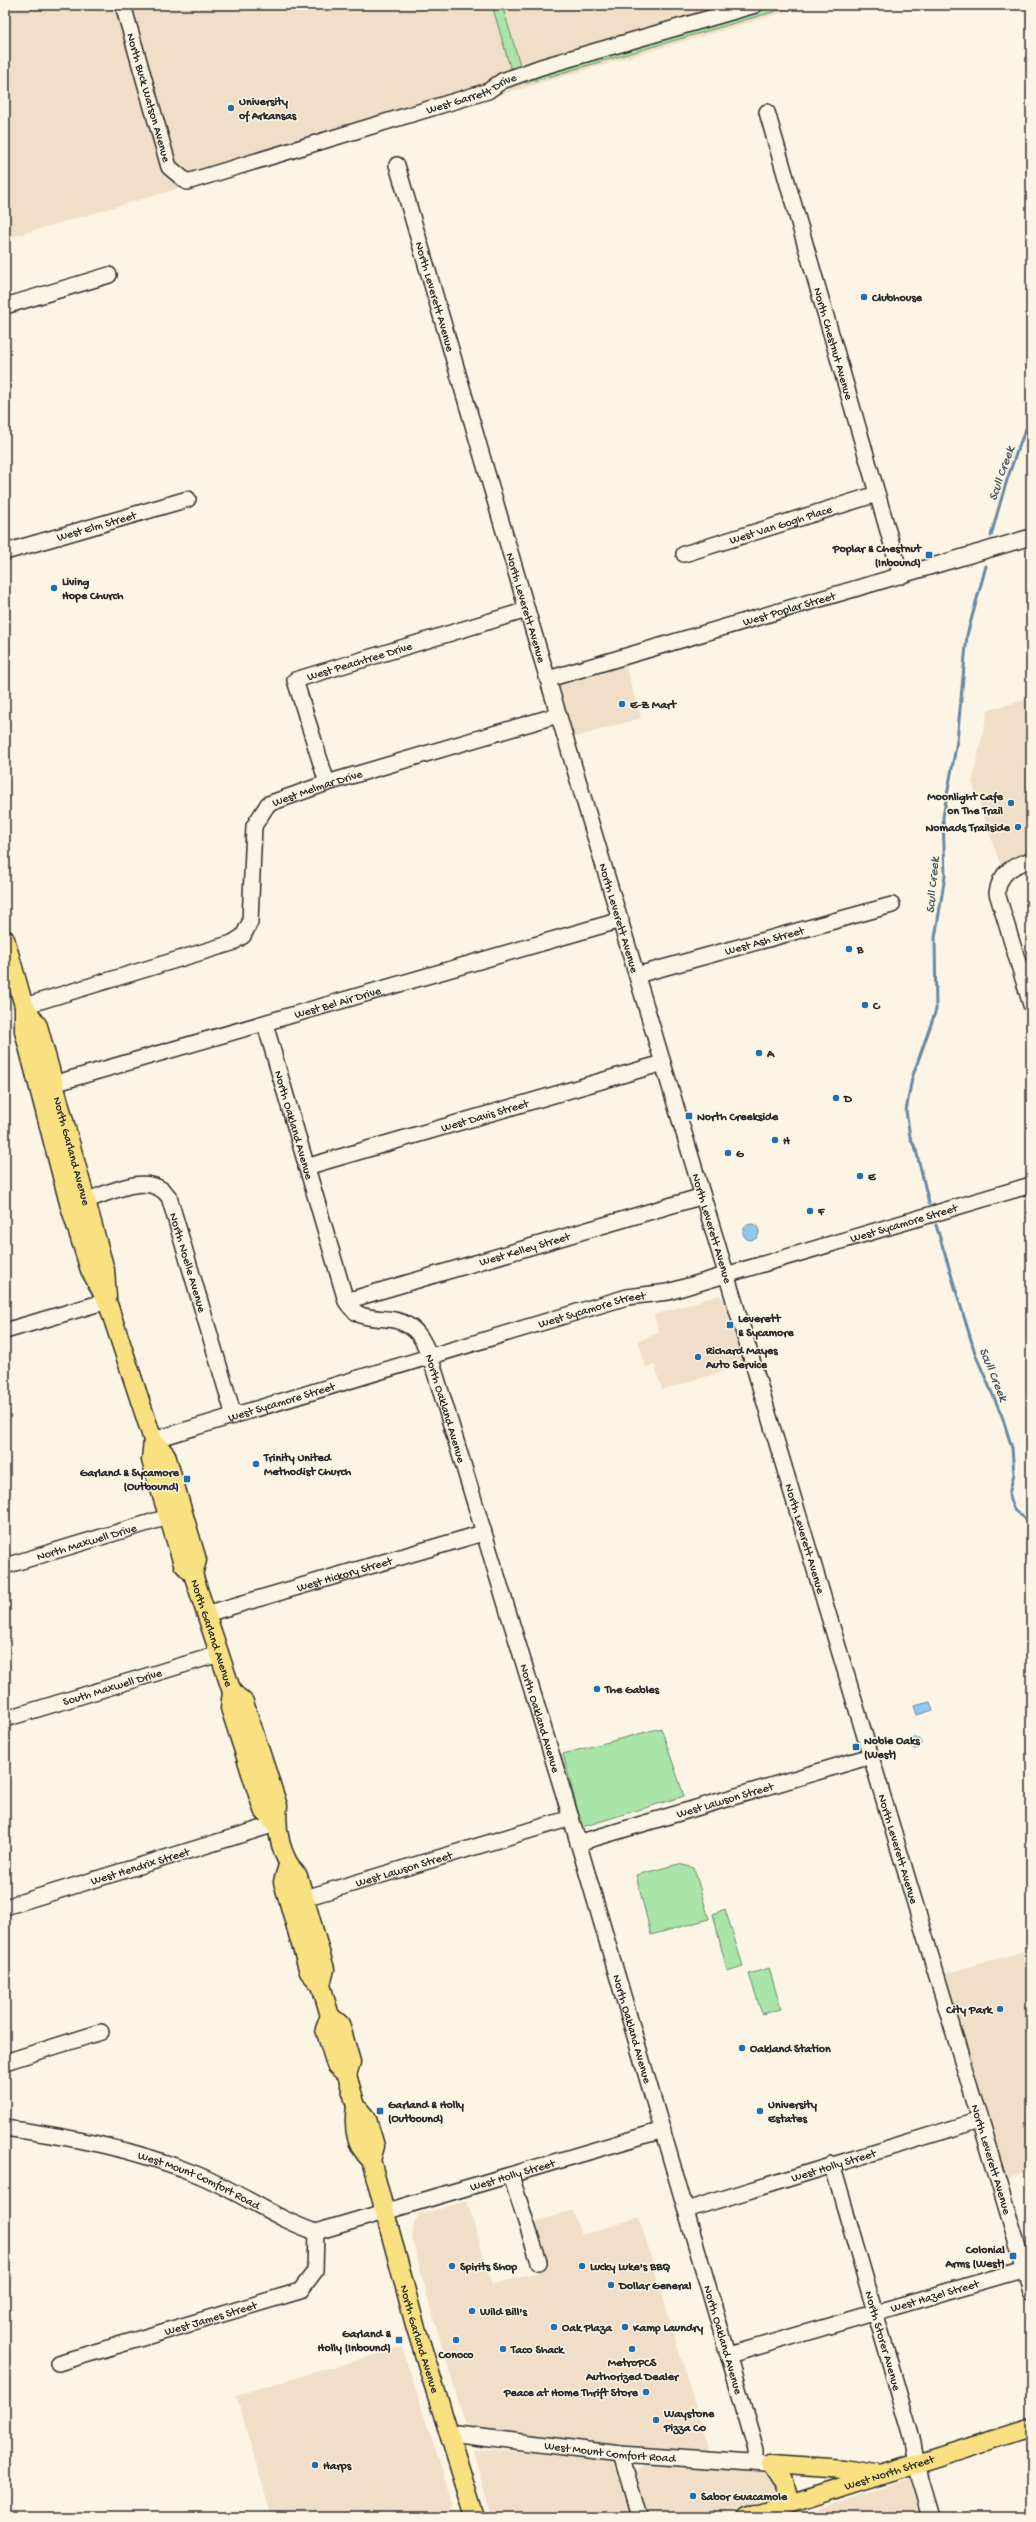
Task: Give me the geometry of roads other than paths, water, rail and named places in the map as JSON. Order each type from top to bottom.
[{"type":"main road","name":"North Garland Avenue","points":[[5,939],[24,1006],[24,1031],[69,1203],[91,1274],[107,1301],[153,1440],[166,1455],[197,1560],[193,1574]]},
{"type":"main road","name":"North Garland Avenue","points":[[24,1006],[38,1026],[105,1270],[107,1301]]},
{"type":"main road","name":"North Garland Avenue","points":[[153,1440],[151,1460],[183,1564],[193,1574],[232,1692],[230,1708],[263,1810],[276,1824],[288,1865],[298,1876],[305,1898],[325,1969],[321,1985]]},
{"type":"main road","name":"North Garland Avenue","points":[[288,1865],[283,1882],[309,1972],[321,1985],[330,2016],[326,2029],[336,2065],[347,2075],[356,2106],[367,2119],[375,2146],[371,2160],[415,2325],[475,2517]]},
{"type":"main road","name":"West North Street","points":[[747,2517],[917,2461],[1031,2427]]},
{"type":"main road","points":[[764,2464],[843,2469],[877,2475]]},
{"type":"main road","points":[[764,2464],[783,2481],[789,2504]]},
{"type":"street","name":"North Buck Watson Avenue","points":[[123,5],[169,168],[187,182]]},
{"type":"street","name":"West Garrett Drive","points":[[187,182],[488,91],[502,81],[541,67],[755,5]]},
{"type":"street","name":"North Chestnut Avenue","points":[[766,112],[900,576]]},
{"type":"street","name":"North Leverett Avenue","points":[[397,165],[558,715],[621,920],[662,1063],[1031,2290]]},
{"type":"street","points":[[5,306],[108,275]]},
{"type":"street","name":"West Van Gogh Place","points":[[684,554],[877,494]]},
{"type":"street","name":"West Elm Street","points":[[5,552],[188,499]]},
{"type":"street","name":"West Poplar Street","points":[[548,679],[1031,538]]},
{"type":"street","name":"West Peachtree Drive","points":[[327,783],[295,680],[527,610]]},
{"type":"street","name":"West Melmar Drive","points":[[24,1006],[232,943],[243,936],[250,922],[253,907],[254,826],[268,804],[327,783],[558,715]]},
{"type":"street","points":[[1031,860],[1019,864],[1004,873],[998,882],[997,893],[1031,1005]]},
{"type":"street","name":"West Ash Street","points":[[637,975],[892,905]]},
{"type":"street","name":"West Bel Air Drive","points":[[54,1084],[621,920]]},
{"type":"street","name":"North Oakland Avenue","points":[[265,1024],[346,1301],[350,1309],[360,1317],[396,1319],[411,1326],[423,1341],[430,1356],[571,1818],[756,2450],[764,2464]]},
{"type":"street","name":"West Davis Street","points":[[306,1167],[662,1063]]},
{"type":"street","name":"North Noelle Avenue","points":[[85,1201],[147,1183],[160,1187],[165,1192],[234,1416]]},
{"type":"street","name":"West Sycamore Street","points":[[153,1440],[627,1297],[668,1292],[1031,1185]]},
{"type":"street","name":"West Kelley Street","points":[[346,1301],[703,1196]]},
{"type":"street","points":[[5,1331],[107,1301]]},
{"type":"street","name":"North Maxwell Drive","points":[[5,1566],[168,1517]]},
{"type":"street","name":"West Hickory Street","points":[[206,1614],[483,1533]]},
{"type":"street","name":"South Maxwell Drive","points":[[5,1720],[219,1654]]},
{"type":"street","name":"West Lawson Street","points":[[578,1843],[871,1756]]},
{"type":"street","name":"West Lawson Street","points":[[305,1898],[571,1818]]},
{"type":"street","name":"West Hendrix Street","points":[[5,1907],[276,1824]]},
{"type":"street","points":[[5,2062],[101,2032]]},
{"type":"street","name":"West Holly Street","points":[[686,2210],[801,2176],[832,2164],[980,2120]]},
{"type":"street","name":"West Mount Comfort Road","points":[[5,2128],[84,2141],[174,2166],[232,2190],[289,2224],[316,2232]]},
{"type":"street","name":"West Holly Street","points":[[385,2211],[511,2176],[662,2130]]},
{"type":"street","name":"North Storer Avenue","points":[[832,2164],[874,2313],[913,2442],[931,2517]]},
{"type":"street","points":[[511,2176],[539,2262]]},
{"type":"street","points":[[316,2232],[385,2211]]},
{"type":"street","name":"West James Street","points":[[58,2363],[300,2291],[316,2271],[316,2232]]},
{"type":"street","name":"West Hazel Street","points":[[729,2355],[1025,2269]]},
{"type":"street","name":"West Mount Comfort Road","points":[[449,2433],[621,2454],[764,2464]]},
{"type":"street","points":[[621,2454],[639,2517]]},
{"type":"water","points":[[751,1224],[757,1226],[759,1232],[757,1238],[751,1240],[745,1238],[743,1232],[745,1226]]},
{"type":"water","points":[[930,1702],[933,1710],[917,1715],[914,1706]]},
{"type":"water","points":[[913,1737],[917,1737],[921,1743],[917,1749],[913,1749],[909,1745],[909,1741]]},
{"type":"waterway","name":"Scull Creek","points":[[991,536],[1013,461],[1031,418]]},
{"type":"waterway","name":"Scull Creek","points":[[929,1203],[916,1150],[910,1137],[906,1111],[912,1078],[936,1010],[935,938],[945,876],[943,817],[957,741],[967,635],[986,566]]},
{"type":"waterway","name":"Scull Creek","points":[[936,1225],[976,1356],[1002,1416],[1012,1448],[1014,1474],[1009,1494],[1010,1500],[1014,1509],[1031,1524]]},
{"type":"place","name":"University of Arkansas","points":[[231,108]]},
{"type":"place","name":"Clubhouse","points":[[864,297]]},
{"type":"place","name":"Poplar & Chestnut (Inbound)","points":[[929,555]]},
{"type":"place","name":"Living Hope Church","points":[[54,588]]},
{"type":"place","name":"E-Z Mart","points":[[622,704]]},
{"type":"place","name":"Moonlight Cafe on The Trail","points":[[1011,803]]},
{"type":"place","name":"Nomads Trailside","points":[[1018,827]]},
{"type":"place","name":"B","points":[[849,949]]},
{"type":"place","name":"C","points":[[865,1005]]},
{"type":"place","name":"A","points":[[759,1053]]},
{"type":"place","name":"D","points":[[836,1098]]},
{"type":"place","name":"North Creekside","points":[[689,1116]]},
{"type":"place","name":"H","points":[[775,1140]]},
{"type":"place","name":"G","points":[[728,1153]]},
{"type":"place","name":"E","points":[[860,1176]]},
{"type":"place","name":"F","points":[[810,1211]]},
{"type":"place","name":"Leverett & Sycamore","points":[[730,1325]]},
{"type":"place","name":"Richard Mayes Auto Service","points":[[698,1357]]},
{"type":"place","name":"Trinity United Methodist Church","points":[[256,1464]]},
{"type":"place","name":"Garland & Sycamore (Outbound)","points":[[187,1479]]},
{"type":"place","name":"The Gables","points":[[597,1689]]},
{"type":"place","name":"Noble Oaks (West)","points":[[856,1747]]},
{"type":"place","name":"City Park","points":[[1000,2009]]},
{"type":"place","name":"Oakland Station","points":[[742,2048]]},
{"type":"place","name":"Garland & Holly (Outbound)","points":[[380,2111]]},
{"type":"place","name":"University Estates","points":[[760,2111]]},
{"type":"place","name":"Colonial Arms (West)","points":[[1013,2256]]},
{"type":"place","name":"Spirits Shop","points":[[452,2266]]},
{"type":"place","name":"Lucky Luke's BBQ","points":[[582,2266]]},
{"type":"place","name":"Dollar General","points":[[611,2285]]},
{"type":"place","name":"Wild Bill's","points":[[472,2311]]},
{"type":"place","name":"Oak Plaza","points":[[554,2327]]},
{"type":"place","name":"Kamp Laundry","points":[[625,2327]]},
{"type":"place","name":"Garland & Holly (Inbound)","points":[[399,2340]]},
{"type":"place","name":"Conoco","points":[[456,2340]]},
{"type":"place","name":"Taco Shack","points":[[503,2349]]},
{"type":"place","name":"MetroPCS Authorized Dealer","points":[[632,2349]]},
{"type":"place","name":"Peace at Home Thrift Store","points":[[646,2392]]},
{"type":"place","name":"Waystone Pizza Co","points":[[656,2420]]},
{"type":"place","name":"Harps","points":[[315,2465]]},
{"type":"place","name":"Sabor Guacamole","points":[[693,2496]]}]
